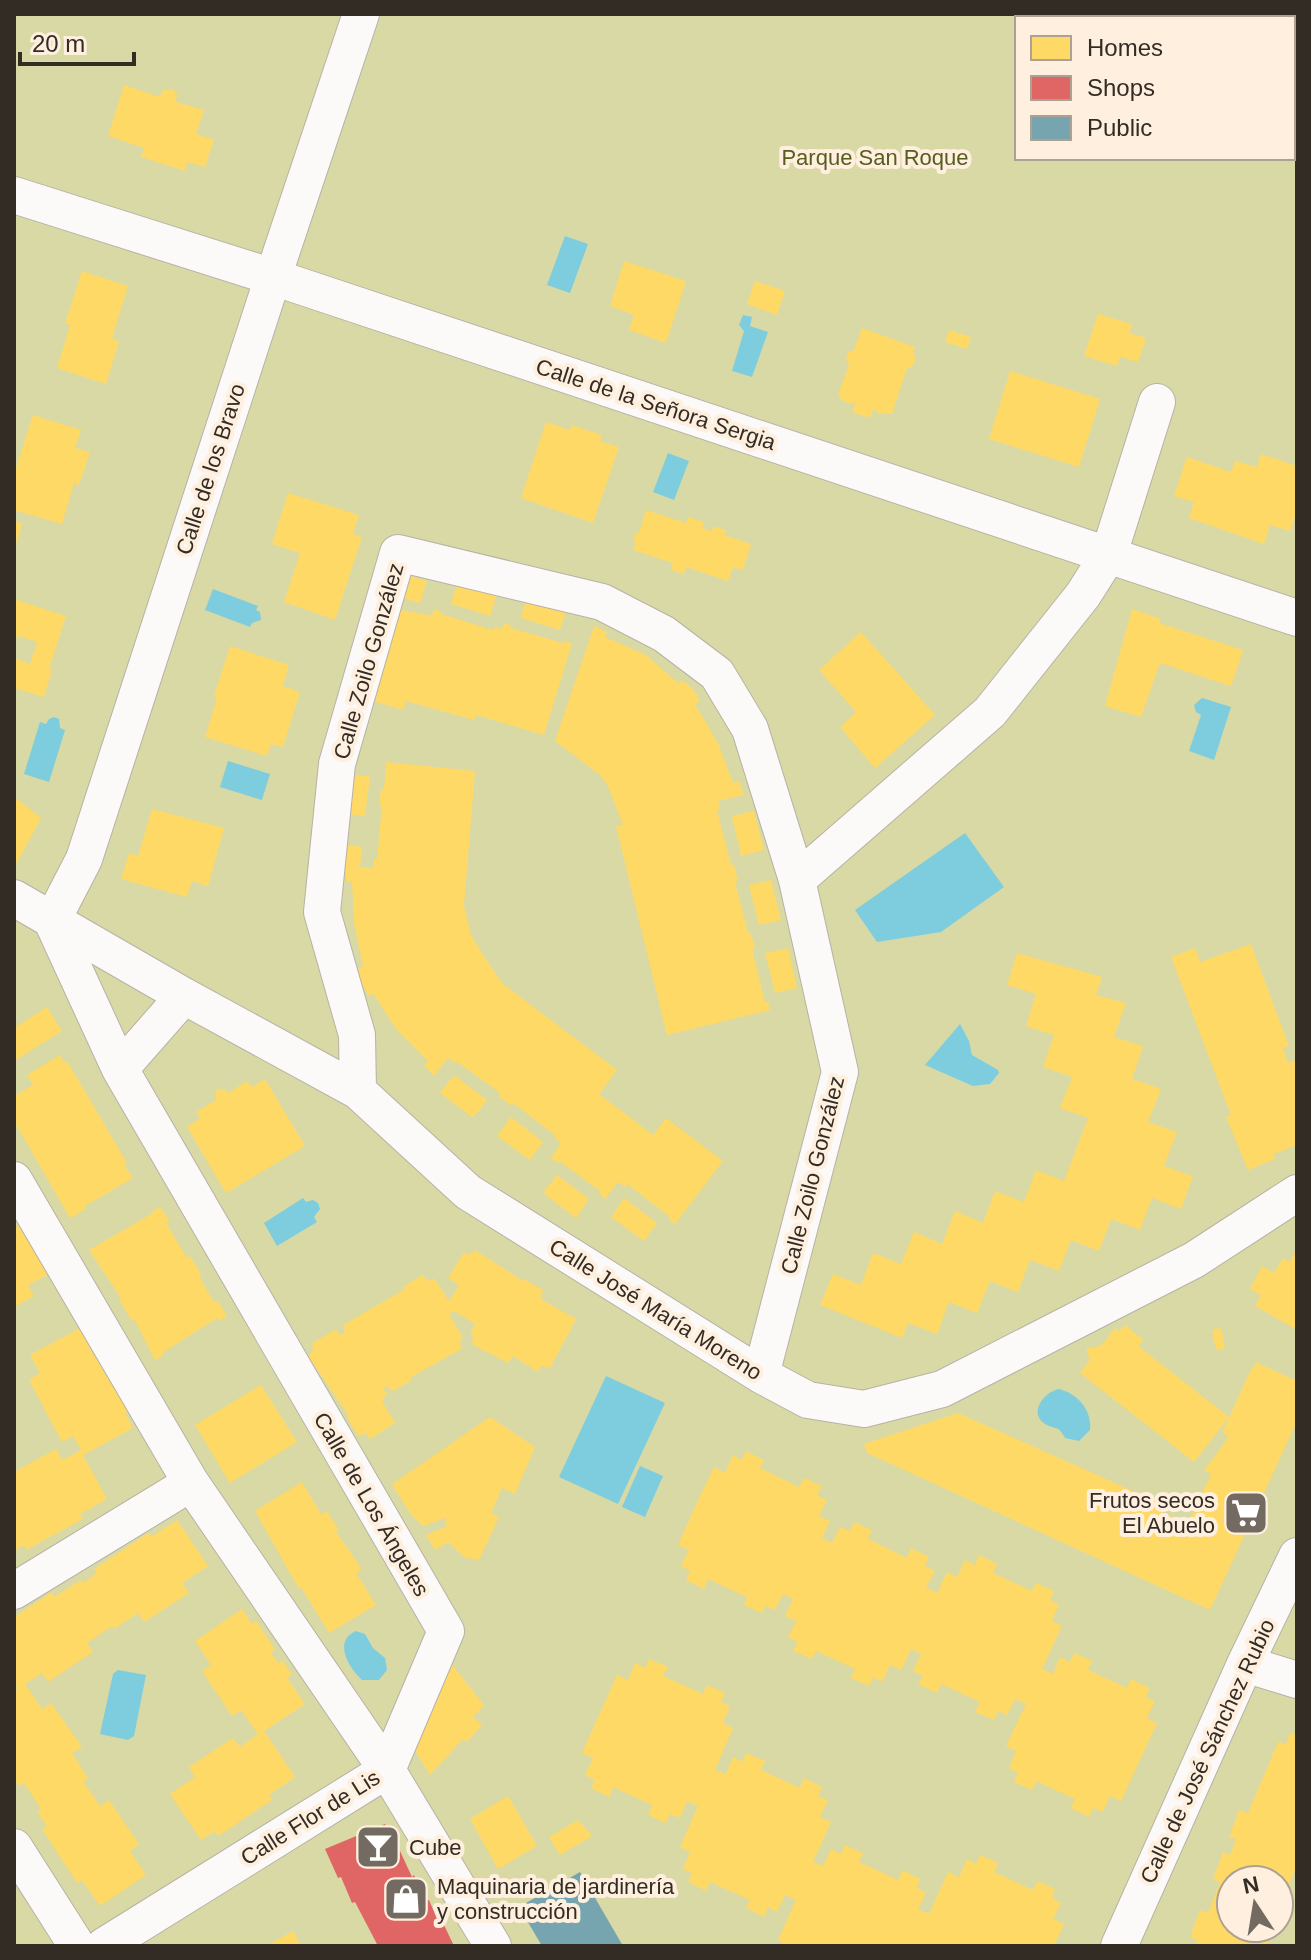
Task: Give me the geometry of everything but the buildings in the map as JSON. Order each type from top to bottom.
[{"type":"street","name":"Calle de los Bravo","points":[[52,921],[84,859],[361,14]]},
{"type":"street","name":"Calle de la Señora Sergia","points":[[14,195],[273,277],[1297,618]]},
{"type":"street","points":[[797,880],[990,712],[1083,595],[1109,554],[1157,402]]},
{"type":"street","name":"Calle Zoilo González","points":[[358,1091],[357,1035],[322,912],[337,764],[398,553],[602,602],[664,634],[717,674],[750,729],[797,880],[840,1072],[761,1375]]},
{"type":"street","points":[[14,898],[52,921]]},
{"type":"street","name":"Calle José María Moreno","points":[[52,921],[358,1091],[468,1192],[761,1375],[808,1400],[864,1409],[942,1389],[1194,1260],[1297,1193]]},
{"type":"street","name":"Calle de Los Ángeles","points":[[52,921],[120,1069],[446,1631],[387,1770]]},
{"type":"street","points":[[120,1069],[184,996]]},
{"type":"street","name":"Calle Flor de Lis","points":[[16,1187],[191,1483],[387,1770],[104,1946]]},
{"type":"street","points":[[14,1591],[191,1483]]},
{"type":"street","name":"Calle de José Sánchez Rubio","points":[[1119,1946],[1245,1664],[1297,1556]]},
{"type":"street","points":[[1245,1664],[1297,1680]]},
{"type":"street","points":[[387,1770],[493,1946]]},
{"type":"street","points":[[14,1847],[77,1946]]},
{"type":"green space","name":"Parque San Roque","points":[[14,14],[1297,14],[1297,1946],[14,1946]]},
{"type":"water","points":[[565,236],[588,244],[570,293],[547,285]]},
{"type":"water","points":[[743,315],[752,317],[750,326],[768,332],[752,377],[732,371],[744,331],[739,325]]},
{"type":"water","points":[[668,453],[689,461],[674,500],[653,492]]},
{"type":"water","points":[[213,589],[258,606],[256,610],[260,612],[261,620],[250,627],[205,610]]},
{"type":"water","points":[[1202,698],[1231,707],[1214,760],[1189,751],[1201,715],[1194,705]]},
{"type":"water","points":[[54,717],[59,719],[60,728],[65,730],[49,782],[24,774],[40,722],[46,724]]},
{"type":"water","points":[[228,761],[270,774],[262,800],[220,787]]},
{"type":"water","points":[[965,833],[1004,887],[941,932],[877,942],[855,910]]},
{"type":"water","points":[[960,1024],[972,1055],[998,1070],[990,1084],[973,1086],[925,1065]]},
{"type":"water","points":[[303,1198],[306,1202],[313,1200],[318,1203],[320,1209],[314,1217],[317,1222],[277,1246],[264,1223]]},
{"type":"water","points":[[606,1376],[665,1403],[618,1504],[559,1477]]},
{"type":"water","points":[[1059,1389],[1078,1399],[1089,1416],[1090,1430],[1079,1441],[1065,1438],[1058,1429],[1045,1424],[1038,1414],[1044,1398]]},
{"type":"water","points":[[640,1466],[663,1476],[645,1517],[622,1507]]},
{"type":"water","points":[[356,1631],[365,1634],[373,1648],[385,1658],[387,1670],[379,1680],[362,1680],[348,1661],[345,1641]]},
{"type":"water","points":[[118,1670],[146,1675],[134,1736],[128,1740],[100,1734],[113,1674]]},
{"type":"place","name":"Frutos secos El Abuelo","points":[[1246,1513]]},
{"type":"place","name":"Cube","points":[[378,1847]]},
{"type":"place","name":"Maquinaria de jardinería y construcción","points":[[406,1899]]}]
